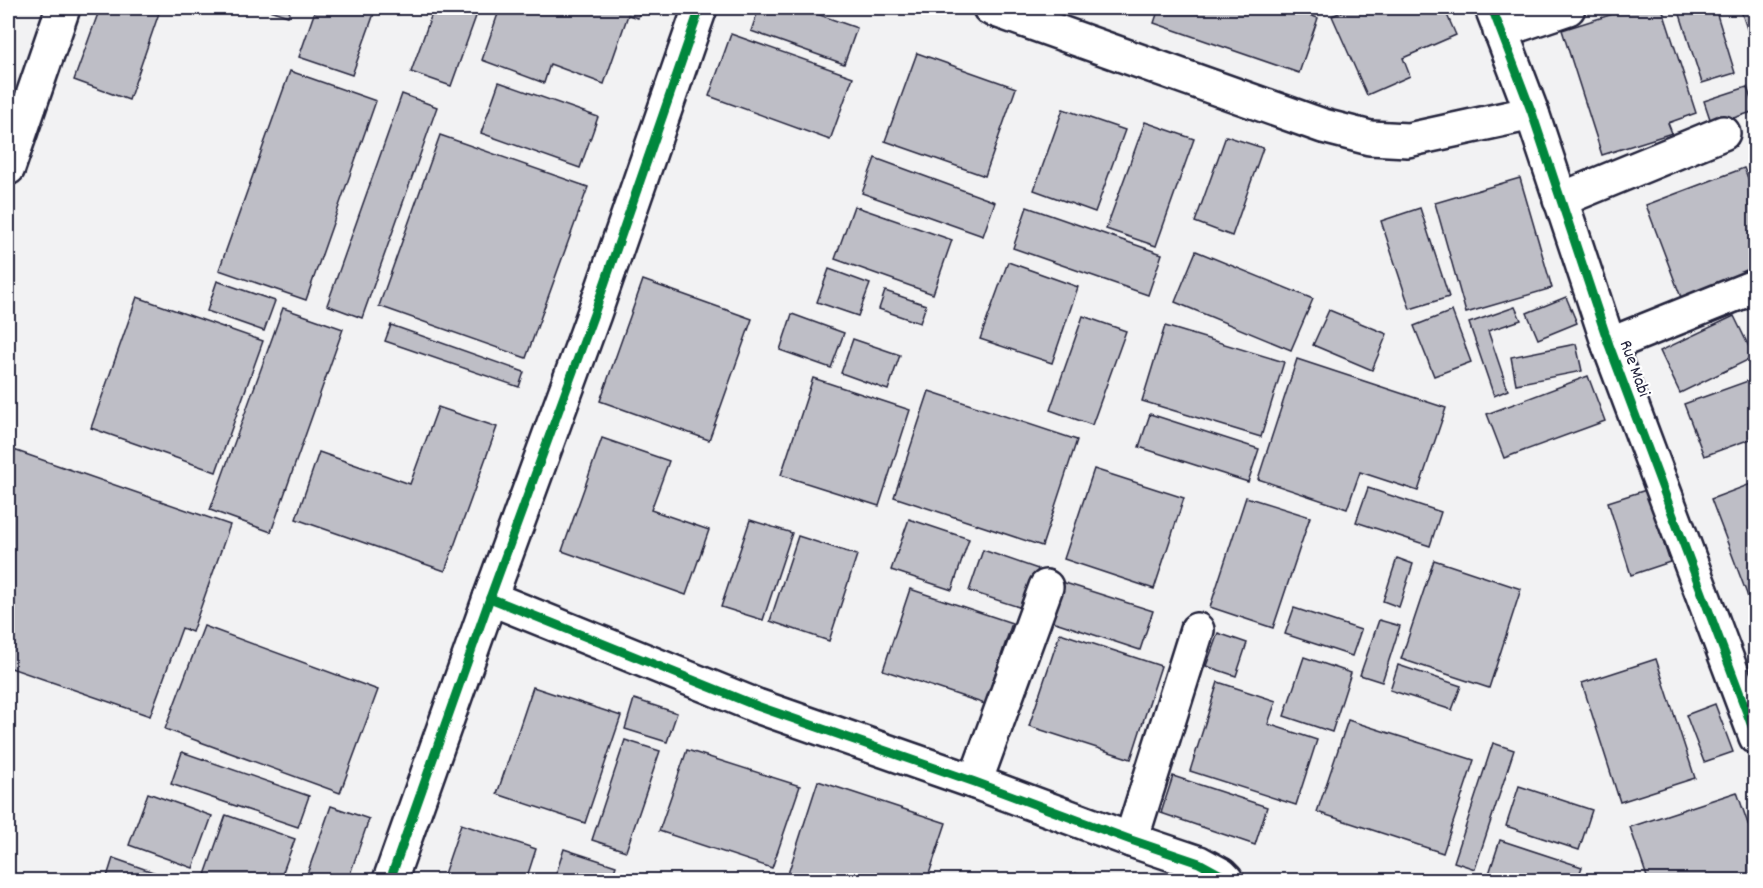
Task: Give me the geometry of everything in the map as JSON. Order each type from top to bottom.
[{"type":"street","points":[[8,168],[63,8]]},
{"type":"street","points":[[390,880],[594,314],[700,8]]},
{"type":"street","points":[[990,8],[1323,126],[1370,138],[1408,140],[1532,113]]},
{"type":"street","points":[[1496,19],[1568,8]]},
{"type":"street","name":"Rue Mabi","points":[[1496,19],[1532,113],[1610,345],[1755,737]]},
{"type":"street","points":[[1560,200],[1723,133]]},
{"type":"street","points":[[1610,345],[1755,286]]},
{"type":"street","points":[[975,782],[1046,587]]},
{"type":"street","points":[[490,598],[757,706],[1198,863],[1226,880]]},
{"type":"street","points":[[1131,840],[1197,630]]},
{"type":"building","points":[[100,8],[145,8],[159,13],[129,100],[74,80]]},
{"type":"building","points":[[263,8],[291,8],[288,16]]},
{"type":"building","points":[[316,8],[376,8],[352,75],[299,57]]},
{"type":"building","points":[[434,8],[479,8],[451,86],[411,72]]},
{"type":"building","points":[[500,8],[641,8],[638,18],[628,15],[604,84],[550,64],[544,83],[482,60]]},
{"type":"building","points":[[759,8],[800,8],[857,28],[844,64],[751,31]]},
{"type":"building","points":[[1159,8],[1288,8],[1318,18],[1299,73],[1154,23]]},
{"type":"building","points":[[1351,8],[1444,8],[1456,35],[1403,58],[1410,76],[1367,95],[1332,16]]},
{"type":"building","points":[[1632,8],[1662,8],[1696,113],[1668,123],[1672,133],[1602,155],[1562,30]]},
{"type":"building","points":[[1678,8],[1715,8],[1735,73],[1702,83]]},
{"type":"building","points":[[1740,8],[1756,8],[1756,55]]},
{"type":"building","points":[[731,34],[853,77],[830,140],[709,96]]},
{"type":"building","points":[[917,53],[1016,88],[985,176],[885,141]]},
{"type":"building","points":[[290,71],[376,101],[306,300],[219,270]]},
{"type":"building","points":[[499,82],[598,117],[580,168],[481,133]]},
{"type":"building","points":[[1747,87],[1755,111],[1712,125],[1704,101]]},
{"type":"building","points":[[402,94],[437,107],[362,318],[327,305]]},
{"type":"building","points":[[1063,109],[1125,130],[1095,212],[1034,190]]},
{"type":"building","points":[[1145,122],[1194,139],[1156,246],[1106,229]]},
{"type":"building","points":[[440,135],[588,187],[526,358],[379,306]]},
{"type":"building","points":[[1226,136],[1263,148],[1232,236],[1195,222]]},
{"type":"building","points":[[875,158],[995,202],[983,236],[862,193]]},
{"type":"building","points":[[1744,168],[1756,198],[1756,272],[1682,300],[1646,205]]},
{"type":"building","points":[[1520,178],[1552,288],[1466,313],[1435,203]]},
{"type":"building","points":[[854,206],[952,240],[933,294],[835,259]]},
{"type":"building","points":[[1027,207],[1162,254],[1148,295],[1013,248]]},
{"type":"building","points":[[1420,208],[1449,297],[1410,309],[1381,221]]},
{"type":"building","points":[[1196,251],[1313,299],[1291,350],[1175,302]]},
{"type":"building","points":[[1008,262],[1078,287],[1052,363],[980,339]]},
{"type":"building","points":[[829,269],[870,284],[858,316],[817,302]]},
{"type":"building","points":[[643,280],[752,319],[709,440],[600,401]]},
{"type":"building","points":[[217,281],[275,301],[264,331],[207,311]]},
{"type":"building","points":[[885,291],[926,305],[920,323],[879,309]]},
{"type":"building","points":[[137,297],[263,341],[216,472],[91,428]]},
{"type":"building","points":[[1566,297],[1577,323],[1538,339],[1527,313]]},
{"type":"building","points":[[1515,307],[1521,320],[1488,331],[1508,390],[1494,396],[1469,323]]},
{"type":"building","points":[[283,308],[343,329],[271,532],[210,510]]},
{"type":"building","points":[[1329,310],[1387,334],[1372,370],[1313,345]]},
{"type":"building","points":[[1452,311],[1471,362],[1434,376],[1414,326]]},
{"type":"building","points":[[792,314],[844,333],[831,368],[780,350]]},
{"type":"building","points":[[1083,316],[1126,331],[1092,425],[1050,410]]},
{"type":"building","points":[[1734,316],[1754,357],[1680,393],[1660,351]]},
{"type":"building","points":[[391,325],[524,372],[519,387],[385,341]]},
{"type":"building","points":[[1165,326],[1284,362],[1261,437],[1142,401]]},
{"type":"building","points":[[853,339],[900,355],[888,390],[841,373]]},
{"type":"building","points":[[1576,344],[1582,371],[1516,384],[1511,357]]},
{"type":"building","points":[[1297,359],[1446,408],[1418,491],[1360,472],[1347,509],[1258,479]]},
{"type":"building","points":[[1588,376],[1605,421],[1504,458],[1487,414]]},
{"type":"building","points":[[813,378],[910,410],[879,506],[781,475]]},
{"type":"building","points":[[1756,378],[1756,437],[1704,456],[1684,404]]},
{"type":"building","points":[[929,391],[1077,440],[1042,546],[894,497]]},
{"type":"building","points":[[438,407],[497,427],[445,571],[296,519],[319,452],[410,484]]},
{"type":"building","points":[[1150,414],[1259,449],[1248,482],[1139,447]]},
{"type":"building","points":[[602,438],[669,461],[651,510],[709,530],[686,595],[562,551]]},
{"type":"building","points":[[8,448],[230,525],[192,632],[182,628],[150,716],[8,667]]},
{"type":"building","points":[[1094,469],[1184,498],[1154,589],[1064,559]]},
{"type":"building","points":[[1756,482],[1756,618],[1711,499]]},
{"type":"building","points":[[1368,488],[1441,512],[1430,546],[1356,522]]},
{"type":"building","points":[[1646,490],[1670,562],[1631,575],[1608,502]]},
{"type":"building","points":[[1246,497],[1310,517],[1273,628],[1210,607]]},
{"type":"building","points":[[909,519],[969,539],[952,590],[891,570]]},
{"type":"building","points":[[750,520],[792,533],[763,620],[721,607]]},
{"type":"building","points":[[798,536],[857,555],[829,641],[770,621]]},
{"type":"building","points":[[983,550],[1038,569],[1025,609],[969,591]]},
{"type":"building","points":[[1397,558],[1413,564],[1399,607],[1383,601]]},
{"type":"building","points":[[1434,560],[1521,589],[1489,688],[1401,659]]},
{"type":"building","points":[[1062,582],[1153,611],[1140,650],[1049,620]]},
{"type":"building","points":[[910,589],[1012,623],[985,704],[883,670]]},
{"type":"building","points":[[1294,608],[1361,630],[1352,656],[1285,634]]},
{"type":"building","points":[[1379,620],[1400,626],[1382,682],[1360,675]]},
{"type":"building","points":[[204,626],[378,690],[340,793],[165,729]]},
{"type":"building","points":[[1060,633],[1161,666],[1131,759],[1029,726]]},
{"type":"building","points":[[1218,633],[1247,643],[1236,676],[1206,666]]},
{"type":"building","points":[[1304,657],[1351,673],[1332,732],[1284,716]]},
{"type":"building","points":[[1656,659],[1695,778],[1620,802],[1582,683]]},
{"type":"building","points":[[1398,665],[1461,686],[1452,710],[1390,690]]},
{"type":"building","points":[[1218,682],[1276,701],[1268,724],[1317,740],[1296,805],[1190,771]]},
{"type":"building","points":[[533,687],[621,716],[585,823],[497,794]]},
{"type":"building","points":[[634,699],[677,713],[667,742],[625,729]]},
{"type":"building","points":[[1715,704],[1733,752],[1704,762],[1686,715]]},
{"type":"building","points":[[1348,720],[1474,760],[1443,853],[1317,812]]},
{"type":"building","points":[[625,740],[660,751],[626,851],[592,840]]},
{"type":"building","points":[[1493,743],[1514,750],[1475,869],[1454,862]]},
{"type":"building","points":[[687,750],[800,786],[772,868],[659,831]]},
{"type":"building","points":[[182,752],[309,796],[298,827],[171,784]]},
{"type":"building","points":[[1173,776],[1267,807],[1255,845],[1161,813]]},
{"type":"building","points":[[818,781],[946,823],[927,880],[786,880]]},
{"type":"building","points":[[1519,786],[1592,810],[1579,850],[1506,826]]},
{"type":"building","points":[[1737,792],[1756,847],[1756,880],[1648,880],[1630,827]]},
{"type":"building","points":[[148,793],[212,816],[193,868],[129,845]]},
{"type":"building","points":[[331,806],[369,819],[348,880],[305,880]]},
{"type":"building","points":[[226,815],[295,839],[280,880],[222,880],[205,875]]},
{"type":"building","points":[[461,824],[536,849],[526,880],[442,880]]},
{"type":"building","points":[[1500,840],[1582,867],[1577,880],[1487,880]]},
{"type":"building","points":[[564,849],[616,866],[611,880],[554,880]]},
{"type":"building","points":[[113,858],[176,880],[106,880]]},
{"type":"building","points":[[1075,873],[1098,880],[1072,880]]},
{"type":"cycle path","points":[[390,880],[594,314],[700,8]]},
{"type":"cycle path","points":[[1492,8],[1532,113],[1609,345],[1756,737]]},
{"type":"cycle path","points":[[490,598],[757,706],[1199,863],[1226,880]]}]
